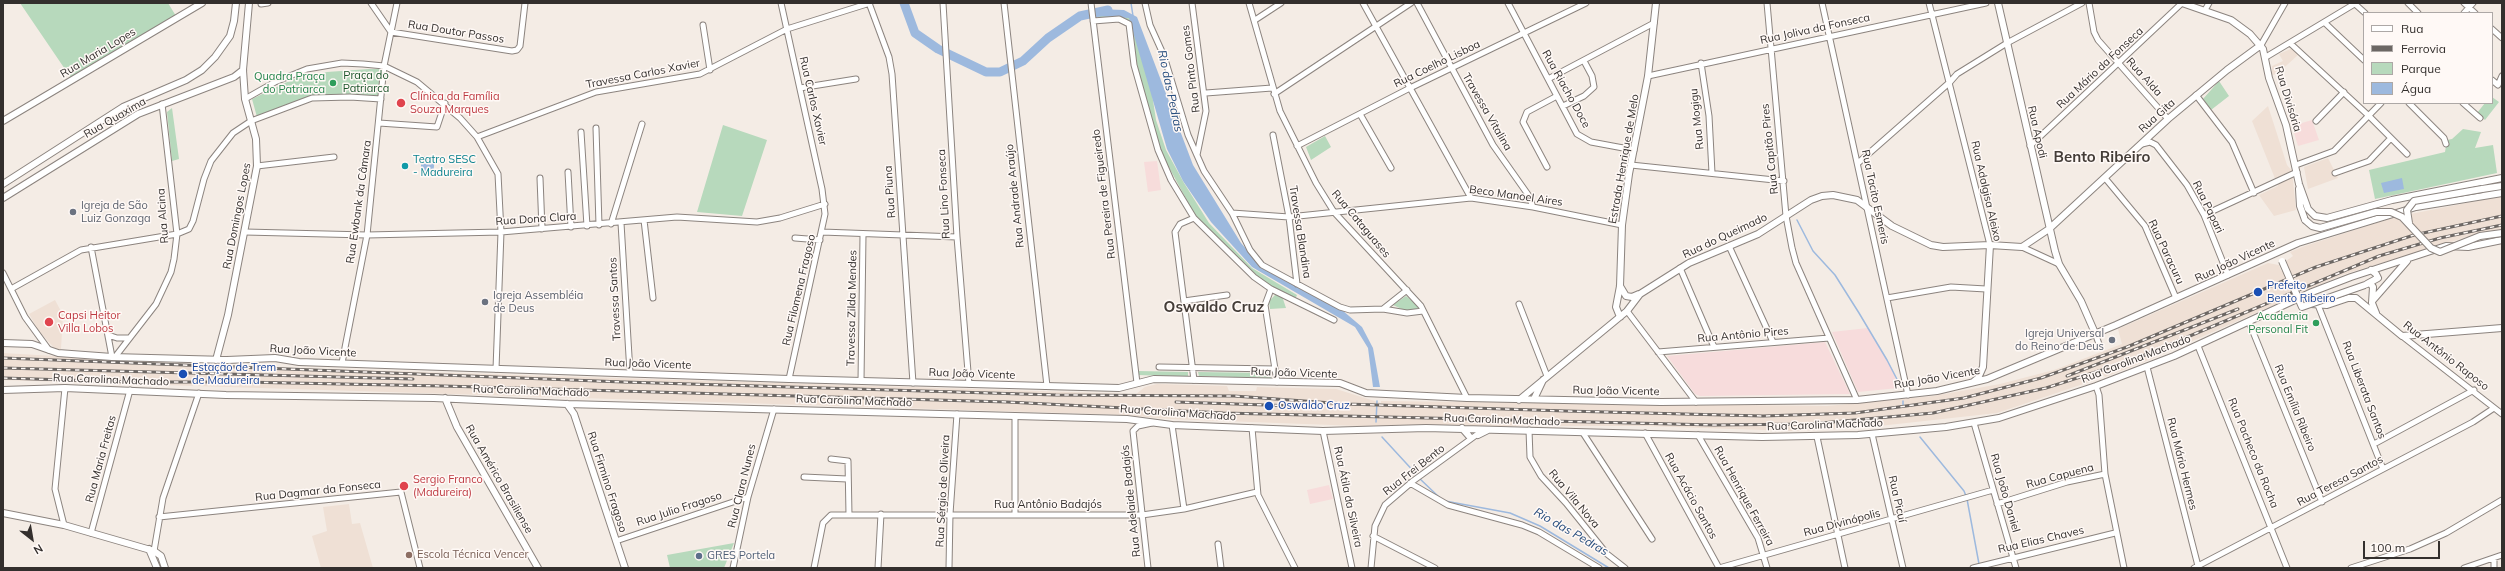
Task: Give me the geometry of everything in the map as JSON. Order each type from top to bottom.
[{"type":"main road","name":"Rua Maria Lopes","points":[[3,121],[202,3]]},
{"type":"main road","name":"Rua Quaxima","points":[[3,184],[123,107],[194,75],[220,51],[232,30],[236,3]]},
{"type":"main road","name":"Rua Domingos Lopes","points":[[216,360],[245,232],[257,166],[256,139],[245,99],[243,70],[249,3]]},
{"type":"main road","name":"Estrada Henrique de Melo","points":[[1620,317],[1616,307],[1620,286],[1622,225],[1631,165],[1648,76],[1656,3]]},
{"type":"main road","name":"Rua Apodi","points":[[1998,3],[2049,229],[2059,264]]},
{"type":"main road","points":[[2182,3],[2231,20],[2261,45]]},
{"type":"main road","name":"Rua Divisória","points":[[2261,45],[2266,57],[2269,78],[2279,102],[2296,165],[2300,206],[2305,220],[2312,226],[2320,228],[2384,211],[2398,214],[2409,223]]},
{"type":"main road","name":"Rua Gita","points":[[2022,247],[2049,229],[2196,95],[2261,45]]},
{"type":"main road","name":"Rua Quaxima","points":[[3,198],[129,120],[162,104],[234,77],[243,70]]},
{"type":"main road","points":[[2442,202],[2436,197],[2439,189],[2502,178]]},
{"type":"main road","name":"Rua Divisória","points":[[2299,184],[2308,209],[2312,215],[2327,218],[2439,189]]},
{"type":"main road","points":[[2502,186],[2416,201],[2407,210],[2409,223],[2429,246],[2440,252],[2480,236],[2502,233]]},
{"type":"main road","name":"Rua João Vicente","points":[[3,343],[32,344],[49,350],[113,357],[216,360],[275,358],[298,362],[913,383],[1119,388],[1154,379],[1340,383],[1366,393],[1519,400],[1696,402],[1856,400],[1908,395],[1994,377],[2228,276],[2298,243],[2388,215],[2442,202],[2502,193]]},
{"type":"main road","name":"Rua do Queimado","points":[[1545,378],[1612,325],[1627,311],[1640,294],[1680,268],[1766,230],[1812,200],[1833,195],[1857,200],[1892,226],[1931,245],[1943,247],[1990,245]]},
{"type":"main road","name":"Rua Carolina Machado","points":[[3,390],[65,388],[199,394],[445,398],[567,404],[1127,419],[1172,425],[1324,431],[1462,428],[1472,429],[1479,432],[1490,429],[1583,433],[1817,437],[1872,434],[1974,423],[1999,418],[2096,386],[2147,367],[2198,346],[2312,292],[2371,270],[2446,246],[2468,247],[2502,240]]},
{"type":"main road","points":[[1990,245],[2022,247]]},
{"type":"main road","name":"Rua Adalgisa Aleixo","points":[[1983,367],[1986,289],[1990,245]]},
{"type":"main road","points":[[2278,252],[2300,305],[2303,307],[2376,281],[2378,277],[2371,270]]},
{"type":"main road","points":[[2373,300],[2399,268],[2412,258]]},
{"type":"main road","points":[[2059,264],[2081,301],[2095,333]]},
{"type":"main road","points":[[2367,284],[2373,287],[2373,300],[2377,314]]},
{"type":"main road","points":[[1620,286],[1626,296],[1632,297],[1640,294]]},
{"type":"main road","name":"Rua Antônio Raposo","points":[[2287,304],[2328,305],[2354,298],[2377,314],[2402,336]]},
{"type":"main road","points":[[2402,336],[2502,328]]},
{"type":"main road","points":[[1983,367],[1987,374],[1994,377]]},
{"type":"main road","points":[[1971,383],[1978,378],[1983,367]]},
{"type":"main road","points":[[1534,400],[1545,378]]},
{"type":"main road","points":[[1519,400],[1545,378]]},
{"type":"main road","name":"Rua Américo Brasiliense","points":[[445,398],[457,427],[538,568]]},
{"type":"main road","name":"Rua Firmino Fragoso","points":[[567,404],[574,414],[625,568]]},
{"type":"main road","points":[[574,414],[582,404]]},
{"type":"main road","points":[[1462,428],[1469,438]]},
{"type":"main road","points":[[3,513],[64,525],[152,550],[161,556],[164,568]]},
{"type":"main road","points":[[152,550],[157,568]]},
{"type":"street","points":[[261,4],[268,3]]},
{"type":"street","points":[[371,3],[391,32]]},
{"type":"street","name":"Rua Ewbank da Câmara","points":[[342,363],[367,235],[384,66],[397,3]]},
{"type":"street","name":"Rua Doutor Passos","points":[[391,32],[512,51],[517,50],[520,46],[525,3]]},
{"type":"street","name":"Rua Carlos Xavier","points":[[780,3],[825,204]]},
{"type":"street","name":"Travessa Carlos Xavier","points":[[477,137],[596,92],[689,77],[710,70],[787,29],[869,3]]},
{"type":"street","name":"Rua Piuna","points":[[869,3],[891,65],[913,383]]},
{"type":"street","name":"Rua Lino Fonseca","points":[[943,3],[956,237],[969,384]]},
{"type":"street","name":"Rua Andrade Araújo","points":[[1004,3],[1047,386]]},
{"type":"street","name":"Rua Pereira de Figueiredo","points":[[1091,3],[1137,383]]},
{"type":"street","points":[[1145,3],[1150,25],[1164,56],[1197,155],[1210,181],[1232,212],[1256,259],[1297,284]]},
{"type":"street","name":"Rua Pinto Gomes","points":[[1192,3],[1206,93],[1206,120],[1197,155]]},
{"type":"street","name":"Rua Cataguases","points":[[1249,3],[1255,20],[1274,94],[1297,146],[1316,183],[1334,212],[1407,290],[1424,311],[1467,398]]},
{"type":"street","points":[[1255,20],[1281,3]]},
{"type":"street","points":[[1363,3],[1471,198]]},
{"type":"street","points":[[1274,94],[1411,3]]},
{"type":"street","name":"Travessa Vitalina","points":[[1417,3],[1493,145],[1529,196],[1533,207]]},
{"type":"street","name":"Rua Riacho Doce","points":[[1508,3],[1572,125],[1583,139],[1634,150]]},
{"type":"street","name":"Rua Coelho Lisboa","points":[[1297,146],[1410,88],[1586,3]]},
{"type":"street","name":"Rua Capitão Pires","points":[[1767,3],[1786,216],[1796,263],[1856,400]]},
{"type":"street","name":"Rua Tacito Esmeris","points":[[1822,3],[1908,395]]},
{"type":"street","name":"Rua Adalgisa Aleixo","points":[[1929,3],[1990,245]]},
{"type":"street","name":"Rua Joliva da Fonseca","points":[[1648,76],[1701,63],[1986,3]]},
{"type":"street","points":[[1858,163],[1950,82],[1957,74],[2007,43],[2082,3]]},
{"type":"street","name":"Rua Alda","points":[[2089,3],[2094,32],[2119,64],[2168,119]]},
{"type":"street","name":"Rua Mário da Fonseca","points":[[2030,146],[2119,64],[2182,3]]},
{"type":"street","points":[[2205,10],[2209,3]]},
{"type":"street","points":[[2261,45],[2285,3]]},
{"type":"street","points":[[2408,3],[2417,12]]},
{"type":"street","points":[[2464,3],[2474,12]]},
{"type":"street","points":[[2465,12],[2473,3]]},
{"type":"street","points":[[2266,57],[2291,44],[2356,4],[2364,12]]},
{"type":"street","points":[[1092,19],[1119,19],[1129,24],[1134,65],[1158,150],[1171,180],[1194,218],[1242,267],[1271,289],[1334,320]]},
{"type":"street","points":[[1548,79],[1654,23]]},
{"type":"street","points":[[2325,23],[2363,59]]},
{"type":"street","points":[[703,25],[710,70]]},
{"type":"street","points":[[2493,30],[2502,38]]},
{"type":"street","points":[[2291,44],[2370,116],[2407,154]]},
{"type":"street","points":[[1563,106],[1584,96],[1594,87],[1592,76],[1584,61]]},
{"type":"street","name":"Rua Mogigu","points":[[1701,63],[1709,116],[1712,172]]},
{"type":"street","points":[[245,99],[275,82],[307,69],[342,64],[384,66],[417,82],[445,103],[477,137],[498,174],[501,232],[496,369]]},
{"type":"street","points":[[2493,81],[2498,85],[2502,76]]},
{"type":"street","points":[[800,88],[856,79]]},
{"type":"street","points":[[1206,93],[1272,88]]},
{"type":"street","points":[[2316,121],[2344,92]]},
{"type":"street","points":[[2196,95],[2234,146],[2254,192]]},
{"type":"street","points":[[1547,167],[1523,122],[1527,112],[1557,96]]},
{"type":"street","points":[[11,289],[67,256],[91,247],[184,232],[191,227],[204,180],[216,153],[233,132],[251,121],[312,98],[350,97],[381,99]]},
{"type":"street","points":[[379,123],[437,127],[445,103]]},
{"type":"street","name":"Rua Alcina","points":[[113,357],[129,338],[162,292],[170,272],[177,234],[162,104]]},
{"type":"street","points":[[2296,165],[2334,151],[2380,104]]},
{"type":"street","points":[[2410,104],[2444,138],[2446,144]]},
{"type":"street","points":[[2464,104],[2480,118]]},
{"type":"street","points":[[1360,114],[1391,168]]},
{"type":"street","points":[[611,224],[642,124]]},
{"type":"street","points":[[596,128],[600,225]]},
{"type":"street","points":[[581,132],[587,226]]},
{"type":"street","name":"Travessa Blandina","points":[[1273,135],[1289,218],[1297,284],[1326,300],[1350,310],[1383,309],[1407,313],[1424,311]]},
{"type":"street","points":[[2335,173],[2370,161],[2391,138]]},
{"type":"street","name":"Rua Papari","points":[[2142,144],[2150,142],[2156,145],[2187,185],[2204,215],[2228,276]]},
{"type":"street","points":[[257,166],[334,157]]},
{"type":"street","points":[[1631,165],[1712,172],[1784,181]]},
{"type":"street","points":[[568,172],[571,227]]},
{"type":"street","points":[[2204,215],[2297,172]]},
{"type":"street","points":[[540,178],[542,229]]},
{"type":"street","name":"Rua Paracuru","points":[[2105,178],[2145,226],[2176,298]]},
{"type":"street","name":"Beco Manoel Aires","points":[[1232,212],[1289,218],[1471,198],[1533,207],[1622,225]]},
{"type":"street","name":"Rua Dona Clara","points":[[245,232],[367,235],[501,232],[600,225],[678,217],[757,222],[780,218],[825,204]]},
{"type":"street","name":"Rua Filomena Fragoso","points":[[789,379],[822,232],[825,204]]},
{"type":"street","points":[[1194,218],[1180,224],[1175,232],[1194,380]]},
{"type":"street","points":[[644,220],[653,298]]},
{"type":"street","name":"Travessa Santos","points":[[621,223],[630,373]]},
{"type":"street","points":[[822,232],[902,237],[956,237]]},
{"type":"street","name":"Travessa Zilda Mendes","points":[[861,381],[863,235]]},
{"type":"street","points":[[795,238],[820,240]]},
{"type":"street","points":[[1729,246],[1773,342]]},
{"type":"street","points":[[91,247],[113,357]]},
{"type":"street","points":[[2022,247],[2059,264]]},
{"type":"street","points":[[1680,268],[1714,347]]},
{"type":"street","points":[[3,273],[25,317],[49,350]]},
{"type":"street","points":[[1887,298],[1951,288],[1986,289]]},
{"type":"street","points":[[1271,289],[1265,305],[1277,382]]},
{"type":"street","points":[[1383,309],[1407,290]]},
{"type":"street","points":[[1184,300],[1226,295]]},
{"type":"street","points":[[1519,304],[1545,378]]},
{"type":"street","name":"Rua Liberata Santos","points":[[2318,305],[2325,318],[2383,469]]},
{"type":"street","points":[[2325,318],[2328,305]]},
{"type":"street","points":[[1627,311],[1696,402]]},
{"type":"street","name":"Rua Emília Ribeiro","points":[[2249,322],[2322,502]]},
{"type":"street","points":[[2095,333],[2099,344]]},
{"type":"street","points":[[108,335],[117,338],[129,338]]},
{"type":"street","name":"Rua Antônio Raposo","points":[[2402,336],[2474,390],[2502,414]]},
{"type":"street","name":"Rua Antônio Pires","points":[[1658,352],[1829,338]]},
{"type":"street","name":"Rua Pacheco da Rocha","points":[[2198,346],[2287,568]]},
{"type":"street","name":"Rua João Vicente","points":[[1159,366],[1275,369]]},
{"type":"street","name":"Rua Mário Hermes","points":[[2147,367],[2196,567]]},
{"type":"street","points":[[2096,386],[2099,395],[2105,474],[2115,533],[2124,568]]},
{"type":"street","points":[[64,525],[55,489],[65,388]]},
{"type":"street","name":"Rua Maria Freitas","points":[[91,533],[130,390]]},
{"type":"street","points":[[2374,444],[2474,390]]},
{"type":"street","points":[[152,550],[156,547],[159,517],[170,475],[199,394]]},
{"type":"street","name":"Rua Teresa Santos","points":[[2196,567],[2473,422],[2494,408]]},
{"type":"street","name":"Rua Clara Nunes","points":[[733,568],[748,497],[774,409]]},
{"type":"street","name":"Rua Sérgio de Oliveira","points":[[949,568],[950,514],[957,414]]},
{"type":"street","points":[[1015,416],[1015,514]]},
{"type":"street","name":"Rua Adelaide Badajós","points":[[1148,568],[1134,431],[1138,426],[1154,423]]},
{"type":"street","name":"Rua João Daniel","points":[[1974,423],[2016,568]]},
{"type":"street","points":[[1172,425],[1184,509]]},
{"type":"street","points":[[1252,428],[1257,492],[1295,568]]},
{"type":"street","name":"Rua Frei Bento","points":[[1469,438],[1472,429]]},
{"type":"street","name":"Rua Vila Nova","points":[[1530,430],[1530,457],[1541,476],[1566,502],[1607,554],[1625,568]]},
{"type":"street","name":"Rua Átila da Silveira","points":[[1324,431],[1352,568]]},
{"type":"street","name":"Rua Frei Bento","points":[[1370,568],[1373,536],[1378,516],[1385,505],[1411,482],[1479,432]]},
{"type":"street","points":[[1583,433],[1652,539]]},
{"type":"street","name":"Rua Acácio Santos","points":[[1645,433],[1719,568]]},
{"type":"street","name":"Rua Picuí","points":[[1872,434],[1903,568]]},
{"type":"street","name":"Rua Henrique Ferreira","points":[[1698,435],[1758,538],[1765,556],[1767,568]]},
{"type":"street","points":[[1817,437],[1844,568]]},
{"type":"street","points":[[831,459],[848,460],[847,479],[849,515]]},
{"type":"street","name":"Rua Capuena","points":[[1997,504],[2067,482],[2105,474]]},
{"type":"street","points":[[804,478],[847,479]]},
{"type":"street","points":[[1411,482],[1448,505],[1533,530],[1599,568]]},
{"type":"street","name":"Rua Divinópolis","points":[[1719,568],[1765,556],[1837,534],[1892,520],[1993,490]]},
{"type":"street","name":"Rua Dagmar da Fonseca","points":[[159,517],[402,492],[420,568]]},
{"type":"street","name":"Rua Antônio Badajós","points":[[814,568],[823,523],[828,517],[836,515],[1142,515],[1184,509],[1257,492]]},
{"type":"street","name":"Rua Julio Fragoso","points":[[616,540],[748,497]]},
{"type":"street","points":[[2351,568],[2410,549],[2446,533],[2502,500]]},
{"type":"street","points":[[878,568],[881,514]]},
{"type":"street","name":"Rua Elias Chaves","points":[[1973,568],[2115,533]]},
{"type":"street","points":[[1373,536],[1435,568]]},
{"type":"street","points":[[1218,544],[1221,568]]},
{"type":"street","points":[[2464,568],[2502,555]]},
{"type":"street","points":[[2494,558],[2494,568]]},
{"type":"shaded area","points":[[2295,47],[2298,55],[2277,74],[2272,75],[2272,66],[2283,61],[2279,54]]},
{"type":"shaded area","points":[[2268,106],[2287,165],[2292,171],[2296,210],[2274,216],[2259,195],[2278,186],[2252,121]]},
{"type":"shaded area","points":[[2312,120],[2319,140],[2298,146],[2292,126]]},
{"type":"shaded area","points":[[2328,158],[2338,178],[2308,189],[2304,167]]},
{"type":"shaded area","points":[[1157,161],[1161,190],[1148,192],[1144,162]]},
{"type":"shaded area","points":[[2502,196],[2502,230],[2477,234],[2342,275],[2154,358],[2105,377],[2103,374],[2097,376],[2095,380],[1997,413],[1861,428],[1792,431],[1646,426],[1359,426],[1169,419],[1126,415],[3,380],[3,353],[227,366],[1136,394],[1145,387],[1157,384],[1227,386],[1229,391],[1256,391],[1257,387],[1336,389],[1381,403],[1381,401],[1827,406],[1933,396],[2000,384],[2054,370],[2122,344],[2118,329],[2268,263],[2279,265],[2281,271],[2289,268],[2286,261],[2293,256],[2290,252],[2305,246],[2395,217]]},
{"type":"shaded area","points":[[55,300],[63,315],[61,349],[55,349],[39,331],[29,314]]},
{"type":"shaded area","points":[[1868,328],[1893,370],[1898,388],[1858,392],[1832,332]]},
{"type":"shaded area","points":[[1825,342],[1850,394],[1700,396],[1695,394],[1667,356]]},
{"type":"shaded area","points":[[1329,485],[1333,499],[1310,504],[1307,490]]},
{"type":"shaded area","points":[[349,504],[352,524],[360,523],[373,568],[321,568],[312,536],[327,531],[323,507]]},
{"type":"green space","points":[[20,3],[168,3],[176,16],[71,78]]},
{"type":"green space","points":[[1107,11],[1133,18],[1146,54],[1156,120],[1166,150],[1184,183],[1209,223],[1252,268],[1297,295],[1294,302],[1250,272],[1196,217],[1159,149],[1140,80],[1130,24],[1125,18],[1096,17],[1096,13]]},
{"type":"green space","name":"Praça do Patriarca","points":[[381,69],[379,97],[334,95],[311,96],[257,117],[252,99],[301,76],[301,78],[327,72]]},
{"type":"green space","points":[[2219,81],[2229,96],[2211,110],[2203,99]]},
{"type":"green space","points":[[2493,98],[2499,102],[2485,120],[2477,113],[2484,104],[2493,104]]},
{"type":"green space","points":[[172,108],[179,159],[172,161],[167,112]]},
{"type":"green space","points":[[723,125],[767,140],[742,216],[697,212]]},
{"type":"green space","points":[[2463,129],[2481,132],[2475,148],[2493,145],[2497,173],[2375,199],[2369,170],[2445,152],[2447,140],[2452,139]]},
{"type":"green space","points":[[1325,136],[1331,147],[1311,160],[1306,147]]},
{"type":"green space","points":[[1276,294],[1282,296],[1286,308],[1270,309],[1269,301]]},
{"type":"green space","points":[[1406,296],[1417,305],[1419,309],[1408,312],[1393,305]]},
{"type":"green space","points":[[1138,371],[1188,372],[1188,377],[1139,375]]},
{"type":"green space","points":[[1198,372],[1271,373],[1271,378],[1199,376]]},
{"type":"green space","name":"GRES Portela","points":[[734,543],[724,568],[670,568],[667,555]]},
{"type":"water","points":[[1096,9],[1124,10],[1137,17],[1193,165],[1241,243],[1261,266],[1342,310],[1362,327],[1373,348],[1380,387],[1373,387],[1368,348],[1355,327],[1252,267],[1211,222],[1183,181],[1167,149],[1129,18],[1096,16]]},
{"type":"water","points":[[421,156],[435,157],[433,175],[421,175]]},
{"type":"water","points":[[2402,178],[2404,189],[2384,193],[2381,183]]},
{"type":"waterway","name":"Rio das Pedras","points":[[904,3],[915,33],[938,49],[986,72],[1000,72],[1023,61],[1048,38],[1080,16],[1108,10]]},
{"type":"waterway","points":[[1131,3],[1133,16]]},
{"type":"waterway","points":[[1797,220],[1813,251],[1835,275],[1859,313],[1901,387]]},
{"type":"waterway","name":"Rio das Pedras","points":[[1376,422],[1377,401]]},
{"type":"waterway","points":[[1903,401],[1903,406]]},
{"type":"waterway","name":"Rio das Pedras","points":[[1382,437],[1417,475]]},
{"type":"waterway","points":[[1920,437],[1964,491],[1966,496]]},
{"type":"waterway","name":"Rio das Pedras","points":[[1419,478],[1440,498]]},
{"type":"waterway","points":[[1967,499],[1979,564]]},
{"type":"waterway","name":"Rio das Pedras","points":[[1445,501],[1510,513],[1540,526],[1609,568]]},
{"type":"railway","points":[[3,358],[623,382],[1056,395],[1234,396],[1346,404],[1566,411],[1763,416],[1855,413],[1964,398],[2041,378],[2127,347],[2316,267],[2414,235],[2502,216]]},
{"type":"railway","points":[[3,378],[130,382],[241,382],[443,386],[1007,402],[1223,413],[1714,425],[1810,424],[1933,413],[2046,388],[2133,360],[2379,256],[2440,238],[2502,225]]},
{"type":"railway","points":[[2067,376],[2238,309]]},
{"type":"railway","points":[[3,368],[413,379]]},
{"type":"railway","points":[[1176,402],[1296,406]]},
{"type":"place","name":"Quadra Praça do Patriarca","points":[[333,83]]},
{"type":"place","name":"Clínica da Família Souza Marques","points":[[401,103]]},
{"type":"place","name":"Teatro SESC - Madureira","points":[[405,166]]},
{"type":"place","name":"Igreja de São Luiz Gonzaga","points":[[73,212]]},
{"type":"place","name":"Prefeito Bento Ribeiro","points":[[2258,292]]},
{"type":"place","name":"Igreja Assembléia de Deus","points":[[485,302]]},
{"type":"place","name":"Capsi Heitor Villa Lobos","points":[[49,322]]},
{"type":"place","name":"Academia Personal Fit","points":[[2316,323]]},
{"type":"place","name":"Igreja Universal do Reino de Deus","points":[[2112,340]]},
{"type":"place","name":"Estação de Trem de Madureira","points":[[183,374]]},
{"type":"place","name":"Oswaldo Cruz","points":[[1269,406]]},
{"type":"place","name":"Sergio Franco (Madureira)","points":[[404,486]]},
{"type":"place","name":"Escola Técnica Vencer","points":[[409,555]]},
{"type":"place","name":"GRES Portela","points":[[699,556]]},
{"type":"district","name":"Bento Ribeiro","points":[[2102,157]]},
{"type":"district","name":"Oswaldo Cruz","points":[[1214,307]]}]
